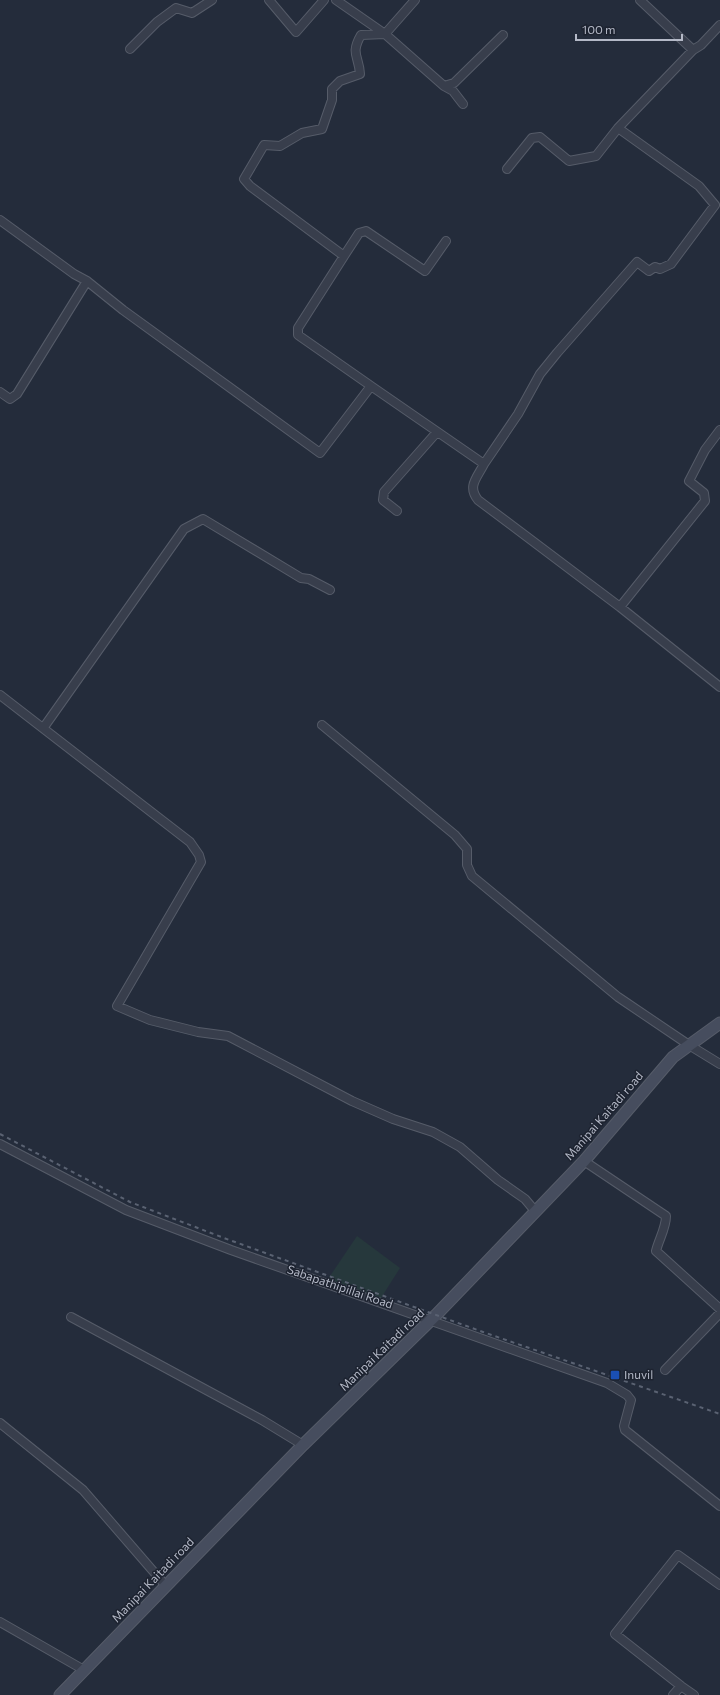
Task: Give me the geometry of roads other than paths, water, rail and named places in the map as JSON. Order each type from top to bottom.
[{"type":"main road","name":"Manipai Kaitadi road","points":[[60,1695],[303,1445],[431,1319],[584,1161],[673,1057],[720,1023]]},
{"type":"street","points":[[130,49],[157,22],[176,8],[192,13],[212,0]]},
{"type":"street","points":[[269,0],[296,32],[324,0]]},
{"type":"street","points":[[336,0],[385,34],[444,86],[452,91],[463,104]]},
{"type":"street","points":[[344,256],[250,186],[244,179],[264,145],[280,146],[302,133],[322,129],[332,100],[332,89],[340,81],[360,74],[360,62],[355,53],[355,46],[361,35],[385,34],[414,0]]},
{"type":"street","points":[[640,0],[693,50]]},
{"type":"street","points":[[507,169],[532,138],[540,137],[569,161],[596,156],[618,128],[693,50],[701,45],[720,25]]},
{"type":"street","points":[[444,86],[454,83],[503,35]]},
{"type":"street","points":[[618,128],[699,186],[718,203],[671,264],[660,269],[655,267],[649,271],[637,262],[557,353],[540,374],[518,414],[484,464],[472,486],[472,493],[478,500],[620,606],[720,687]]},
{"type":"street","points":[[0,220],[74,274],[87,281],[123,310],[320,453],[371,386]]},
{"type":"street","points":[[446,241],[425,271],[366,231],[359,233],[298,328],[298,335],[484,464]]},
{"type":"street","points":[[0,392],[10,399],[17,394],[87,281]]},
{"type":"street","points":[[620,606],[705,501],[704,493],[689,481],[705,450],[720,430]]},
{"type":"street","points":[[397,510],[383,500],[384,492],[437,432]]},
{"type":"street","points":[[44,727],[184,529],[203,520],[301,578],[309,579],[330,590]]},
{"type":"street","points":[[0,694],[190,842],[199,855],[201,862],[117,1006],[150,1020],[198,1032],[228,1036],[352,1101],[393,1119],[433,1132],[460,1147],[498,1180],[525,1199],[535,1211]]},
{"type":"street","points":[[322,725],[455,835],[467,849],[467,865],[472,876],[618,998],[720,1064]]},
{"type":"street","name":"Sabapathipillai Road","points":[[0,1144],[126,1210],[231,1250],[431,1319],[607,1383],[627,1395],[631,1400],[624,1426],[625,1430],[720,1506]]},
{"type":"street","points":[[584,1161],[666,1216],[666,1224],[662,1231],[656,1251],[720,1309]]},
{"type":"street","points":[[664,1370],[720,1313]]},
{"type":"street","points":[[71,1317],[262,1420],[303,1445]]},
{"type":"street","points":[[0,1423],[83,1490],[166,1586]]},
{"type":"street","points":[[694,1695],[680,1686],[615,1634],[678,1555],[720,1585]]},
{"type":"street","points":[[0,1622],[84,1670]]},
{"type":"street","points":[[674,1695],[680,1686]]},
{"type":"railway","points":[[0,1134],[130,1202],[224,1238],[483,1332],[720,1414]]},
{"type":"place","name":"Inuvil","points":[[615,1375]]}]
